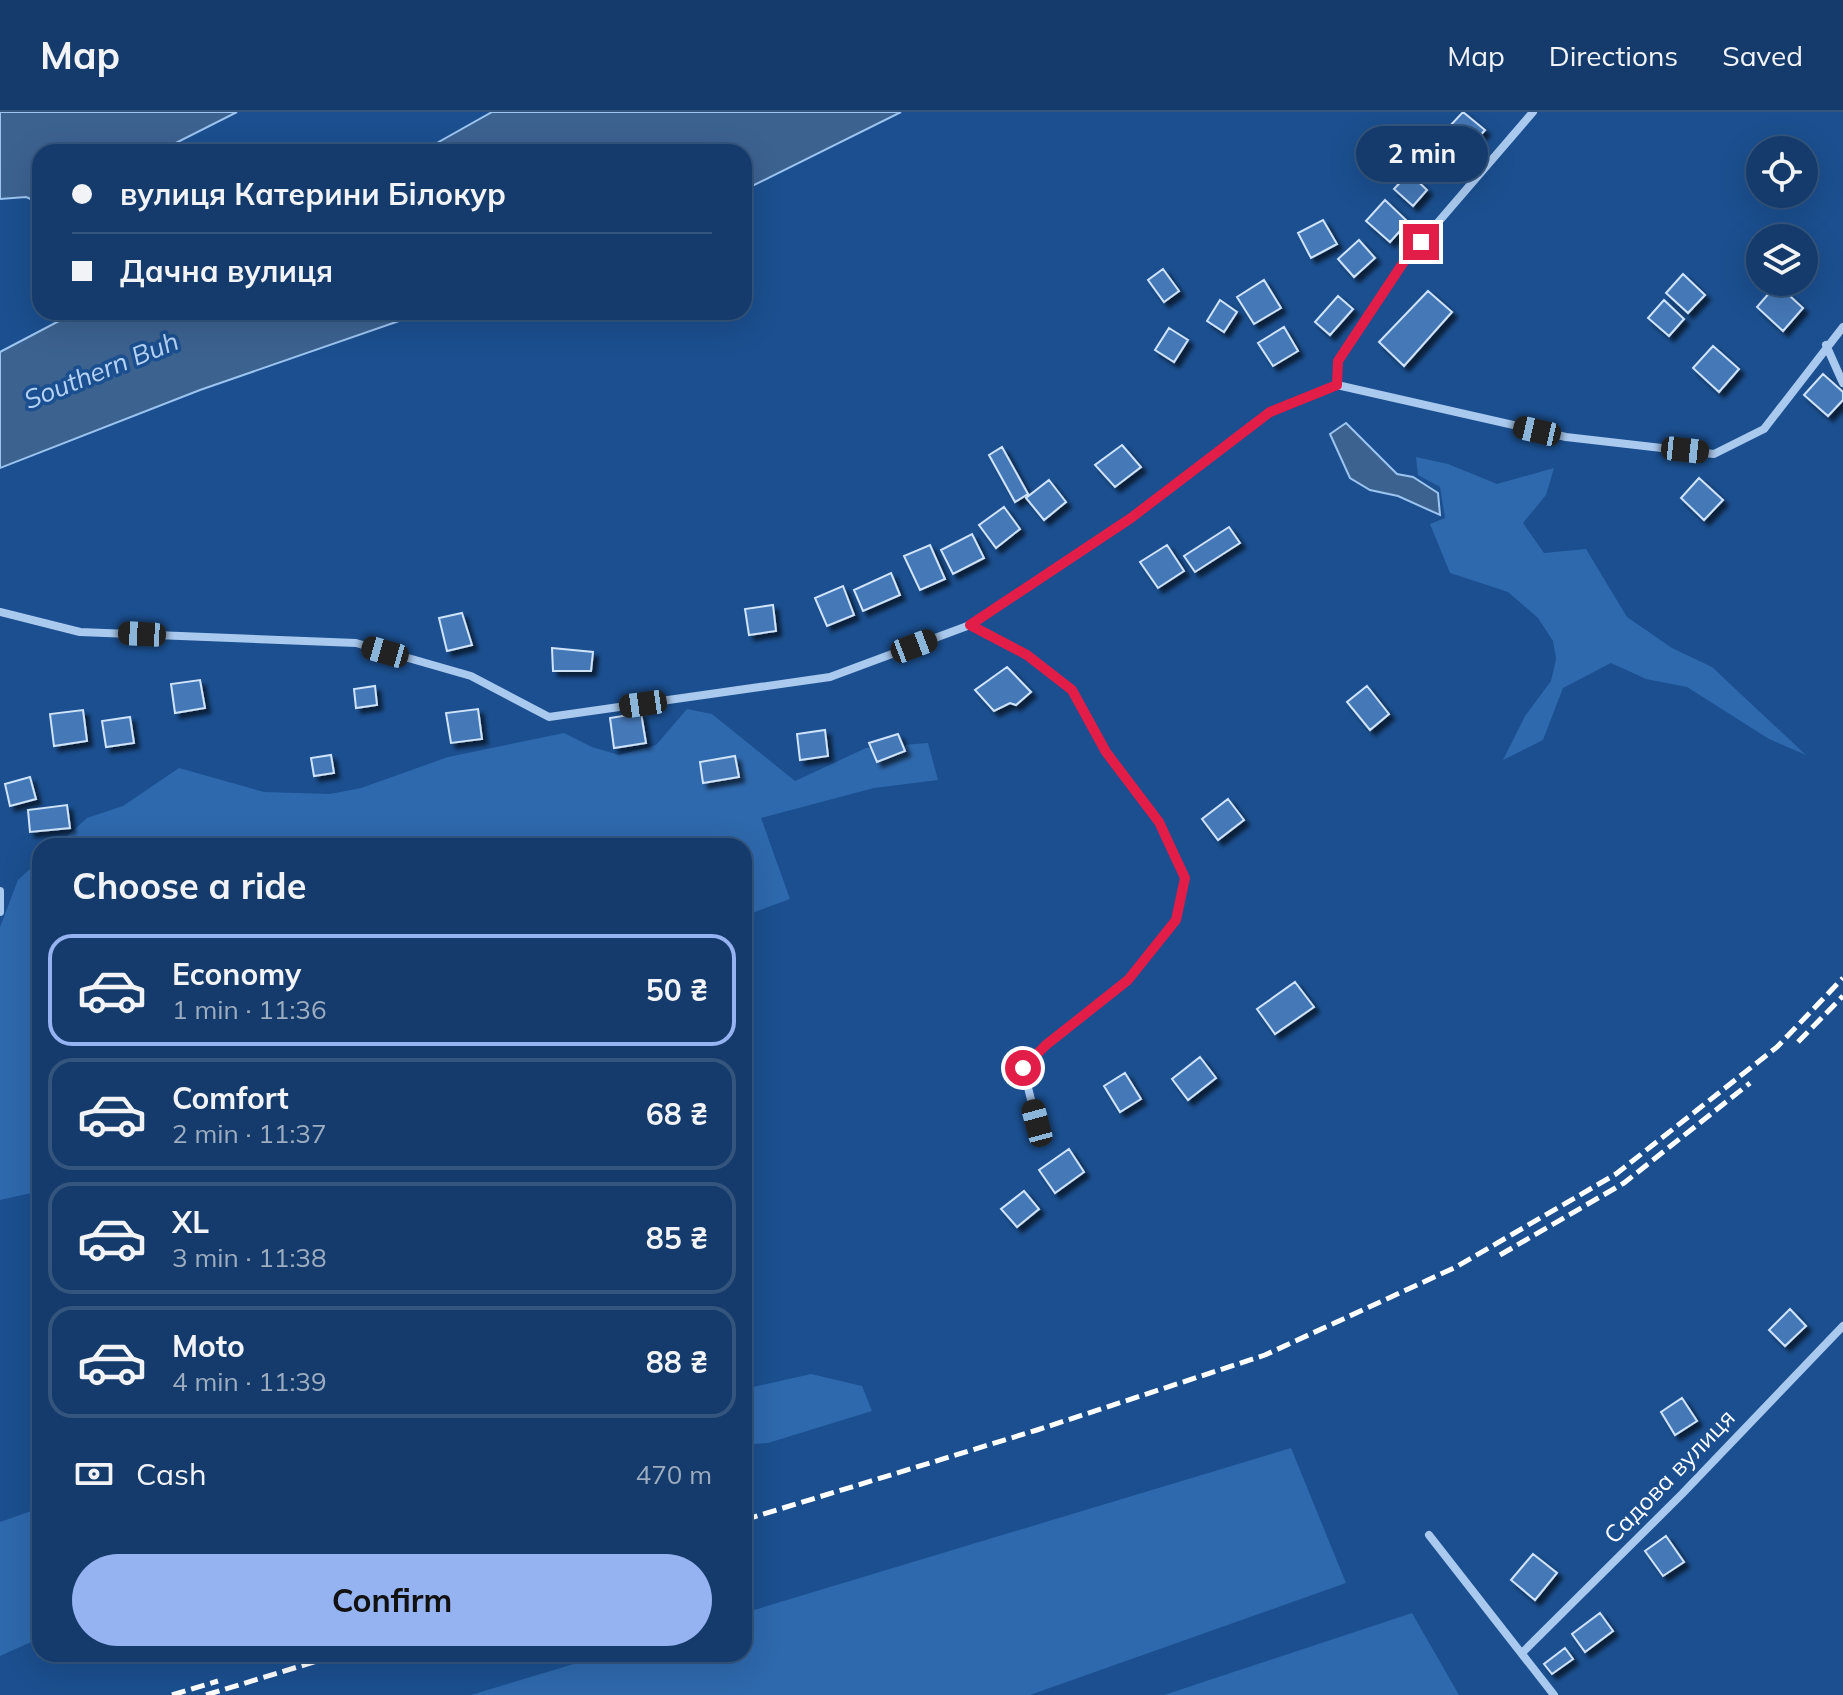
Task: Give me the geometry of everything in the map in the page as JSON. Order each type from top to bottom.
[{"type":"street","points":[[1337,385],[1338,361],[1403,263],[1533,112]]},
{"type":"street","points":[[0,614],[80,632],[356,643],[471,676],[549,717],[830,677],[970,625],[1131,518],[1270,412],[1337,385],[1566,437],[1714,454],[1764,429],[1826,345],[1843,327]]},
{"type":"street","points":[[1826,345],[1843,383]]},
{"type":"street","points":[[970,625],[1027,655],[1072,690],[1106,752],[1159,822],[1185,878],[1176,920],[1128,980],[1046,1045],[1023,1068],[1037,1123]]},
{"type":"street","points":[[0,891],[0,912]]},
{"type":"street","name":"Садова вулиця","points":[[1522,1653],[1682,1494],[1843,1326]]},
{"type":"street","points":[[1429,1535],[1554,1695]]},
{"type":"shaded area","points":[[1416,457],[1448,464],[1497,484],[1554,468],[1546,495],[1523,523],[1544,553],[1586,549],[1627,617],[1672,648],[1712,667],[1806,755],[1769,739],[1687,687],[1646,679],[1611,663],[1563,688],[1543,740],[1503,760],[1525,716],[1551,681],[1556,659],[1553,641],[1538,618],[1508,592],[1450,573],[1430,524],[1445,518],[1440,487],[1418,475]]},
{"type":"shaded area","points":[[687,709],[712,714],[795,781],[866,748],[928,743],[938,780],[874,788],[761,818],[790,899],[752,913],[752,838],[65,838],[87,818],[123,806],[179,768],[264,792],[330,794],[361,788],[448,757],[564,733],[592,747],[619,755],[656,745]]},
{"type":"shaded area","points":[[32,867],[32,1193],[0,1200],[0,927],[18,880]]},
{"type":"shaded area","points":[[811,1374],[862,1386],[872,1411],[768,1443],[752,1444],[752,1387]]},
{"type":"shaded area","points":[[1291,1448],[1346,1583],[1030,1695],[471,1695],[580,1662],[752,1662],[752,1611]]},
{"type":"shaded area","points":[[32,1511],[32,1642],[0,1656],[0,1522]]},
{"type":"shaded area","points":[[1412,1613],[1459,1695],[1164,1695]]},
{"type":"water","points":[[0,112],[237,112],[174,144],[32,144],[32,200],[26,197],[0,199]]},
{"type":"water","points":[[492,112],[901,112],[752,186],[752,144],[435,144]]},
{"type":"water","name":"Southern Buh","points":[[61,320],[402,320],[200,390],[0,468],[0,352]]},
{"type":"water","points":[[1346,423],[1397,474],[1413,477],[1438,493],[1440,515],[1398,496],[1370,490],[1350,478],[1330,434]]},
{"type":"building","points":[[1463,112],[1485,130],[1468,149],[1447,129]]},
{"type":"building","points":[[1442,133],[1464,153],[1447,173],[1424,152]]},
{"type":"building","points":[[1409,173],[1427,190],[1413,206],[1394,189]]},
{"type":"building","points":[[1385,200],[1408,222],[1390,242],[1366,221]]},
{"type":"building","points":[[1323,220],[1337,244],[1311,258],[1298,233]]},
{"type":"building","points":[[1359,240],[1375,258],[1354,277],[1338,259]]},
{"type":"building","points":[[1163,269],[1179,291],[1164,302],[1148,280]]},
{"type":"building","points":[[1683,274],[1705,295],[1688,313],[1666,293]]},
{"type":"building","points":[[1264,280],[1281,308],[1254,324],[1237,297]]},
{"type":"building","points":[[1428,291],[1452,312],[1404,366],[1379,342]]},
{"type":"building","points":[[1338,296],[1353,309],[1330,335],[1315,322]]},
{"type":"building","points":[[1767,296],[1790,296],[1803,308],[1783,331],[1757,307]]},
{"type":"building","points":[[1220,300],[1237,312],[1224,332],[1207,321]]},
{"type":"building","points":[[1664,300],[1684,319],[1669,336],[1648,318]]},
{"type":"building","points":[[1284,327],[1298,351],[1273,366],[1258,343]]},
{"type":"building","points":[[1169,328],[1188,340],[1174,362],[1155,350]]},
{"type":"building","points":[[1713,346],[1739,369],[1719,392],[1693,368]]},
{"type":"building","points":[[1823,374],[1843,392],[1843,400],[1828,416],[1804,395]]},
{"type":"building","points":[[1122,445],[1141,467],[1115,487],[1095,465]]},
{"type":"building","points":[[1002,447],[1028,494],[1015,502],[989,455]]},
{"type":"building","points":[[1699,478],[1723,500],[1704,520],[1681,498]]},
{"type":"building","points":[[1049,480],[1066,502],[1044,520],[1026,498]]},
{"type":"building","points":[[1004,507],[1020,529],[996,548],[979,525]]},
{"type":"building","points":[[1229,527],[1240,543],[1195,572],[1184,556]]},
{"type":"building","points":[[972,534],[984,558],[953,574],[941,550]]},
{"type":"building","points":[[930,545],[945,579],[920,590],[904,556]]},
{"type":"building","points":[[1167,545],[1184,571],[1158,588],[1140,562]]},
{"type":"building","points":[[891,573],[900,595],[863,611],[854,590]]},
{"type":"building","points":[[843,586],[854,615],[827,626],[815,598]]},
{"type":"building","points":[[773,605],[776,631],[749,635],[745,609]]},
{"type":"building","points":[[462,613],[472,645],[447,651],[439,618]]},
{"type":"building","points":[[552,648],[593,652],[591,671],[553,671]]},
{"type":"building","points":[[1007,667],[1031,692],[1016,705],[1010,703],[994,711],[975,690]]},
{"type":"building","points":[[200,680],[205,708],[175,713],[171,684]]},
{"type":"building","points":[[375,686],[377,705],[356,708],[354,689]]},
{"type":"building","points":[[1367,686],[1389,714],[1370,730],[1347,702]]},
{"type":"building","points":[[478,709],[482,739],[451,743],[446,713]]},
{"type":"building","points":[[83,710],[87,741],[54,746],[50,714]]},
{"type":"building","points":[[641,713],[646,743],[614,748],[610,718]]},
{"type":"building","points":[[130,717],[134,743],[106,747],[102,721]]},
{"type":"building","points":[[825,730],[828,756],[800,760],[797,734]]},
{"type":"building","points":[[898,734],[905,751],[877,762],[869,743]]},
{"type":"building","points":[[331,755],[334,773],[314,776],[311,758]]},
{"type":"building","points":[[735,756],[739,777],[703,783],[700,762]]},
{"type":"building","points":[[30,777],[36,799],[10,806],[5,784]]},
{"type":"building","points":[[1228,799],[1244,820],[1218,840],[1202,819]]},
{"type":"building","points":[[67,805],[70,828],[30,832],[28,810]]},
{"type":"building","points":[[1295,982],[1314,1007],[1275,1034],[1257,1009]]},
{"type":"building","points":[[1200,1057],[1216,1078],[1188,1100],[1172,1079]]},
{"type":"building","points":[[1125,1073],[1141,1099],[1120,1112],[1104,1086]]},
{"type":"building","points":[[1069,1149],[1084,1172],[1055,1193],[1039,1170]]},
{"type":"building","points":[[1024,1191],[1039,1209],[1017,1227],[1001,1209]]},
{"type":"building","points":[[1790,1309],[1806,1326],[1785,1346],[1769,1330]]},
{"type":"building","points":[[1682,1398],[1697,1421],[1675,1435],[1661,1412]]},
{"type":"building","points":[[1666,1536],[1684,1562],[1663,1576],[1645,1551]]},
{"type":"building","points":[[1533,1554],[1557,1573],[1535,1600],[1511,1580]]},
{"type":"building","points":[[1600,1613],[1613,1631],[1585,1652],[1572,1634]]},
{"type":"building","points":[[1565,1648],[1573,1659],[1552,1674],[1544,1664]]},
{"type":"railway","points":[[752,1518],[1037,1430],[1265,1355],[1456,1267],[1616,1174],[1777,1047],[1843,978]]},
{"type":"railway","points":[[1798,1042],[1843,996]]},
{"type":"railway","points":[[1500,1255],[1624,1183],[1750,1083]]},
{"type":"railway","points":[[206,1695],[314,1662]]},
{"type":"railway","points":[[172,1695],[218,1681]]},
{"type":"route","points":[[1023,1068],[1046,1045],[1128,980],[1176,920],[1185,878],[1159,822],[1106,752],[1072,690],[1027,655],[970,625],[1131,518],[1270,412],[1337,385],[1338,361],[1403,263],[1421,242]]}]
